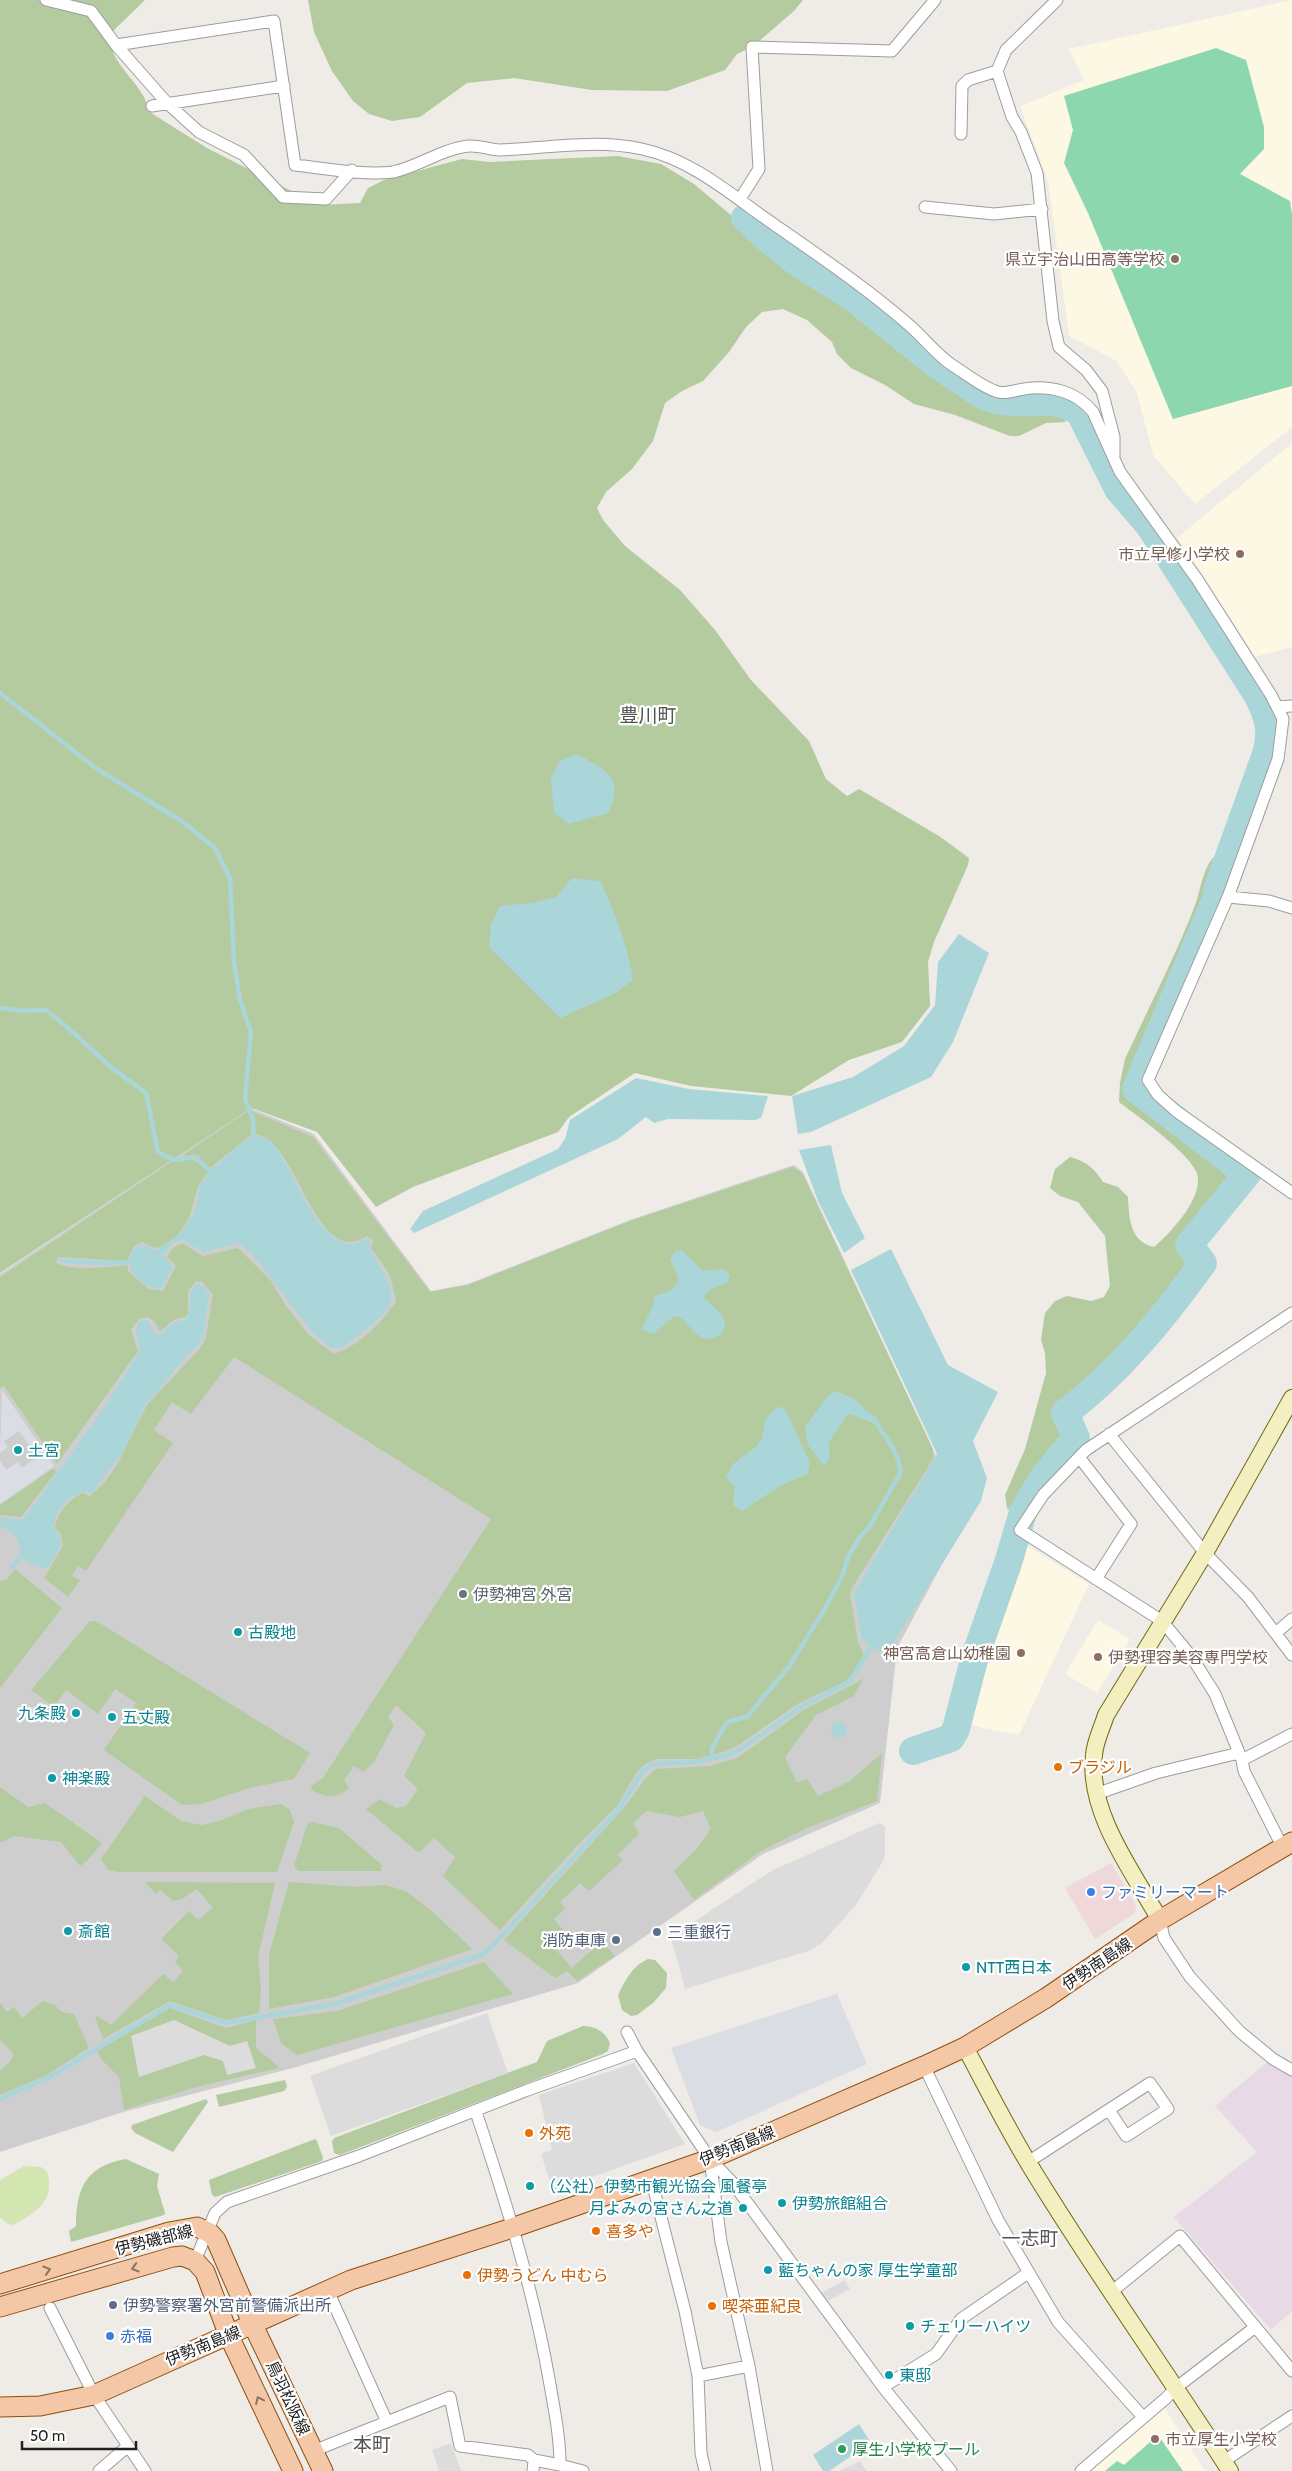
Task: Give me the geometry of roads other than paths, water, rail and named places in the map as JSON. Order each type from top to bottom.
[{"type":"main road","name":"伊勢南島線","points":[[0,2407],[40,2406],[94,2395],[158,2365],[388,2266],[512,2228],[710,2159],[924,2066],[965,2047],[1090,1969],[1160,1920],[1288,1845]]},
{"type":"main road","name":"伊勢磯部線","points":[[0,2284],[169,2232],[192,2227],[208,2231],[218,2242],[253,2325]]},
{"type":"main road","name":"伊勢磯部線","points":[[0,2306],[182,2256],[195,2261],[205,2272],[228,2336]]},
{"type":"main road","name":"鳥羽松阪線","points":[[253,2325],[323,2471]]},
{"type":"main road","name":"鳥羽松阪線","points":[[228,2336],[293,2471]]},
{"type":"street","points":[[46,0],[91,11],[116,45],[167,103],[199,132],[244,155],[283,197],[326,199],[352,170]]},
{"type":"street","points":[[740,199],[759,169],[752,47],[892,51],[935,0]]},
{"type":"street","points":[[1057,0],[1006,50],[997,71],[1012,117],[1021,132],[1036,174],[1042,209],[1054,321],[1059,347],[1086,370],[1102,391],[1114,436],[1114,460]]},
{"type":"street","points":[[116,45],[274,21],[295,165],[394,172],[441,152],[470,146],[496,150],[605,146],[642,149],[679,161],[740,199],[847,275],[909,325],[949,363],[997,392],[1046,388],[1078,398],[1093,412],[1114,460],[1197,579],[1277,707],[1288,721],[1278,759],[1228,897],[1148,1080],[1158,1095],[1176,1111],[1292,1193]]},
{"type":"street","points":[[961,134],[962,86],[968,80],[997,71]]},
{"type":"street","points":[[152,106],[284,86]]},
{"type":"street","points":[[925,207],[994,214],[1042,209]]},
{"type":"street","points":[[1277,707],[1292,706]]},
{"type":"street","points":[[1228,897],[1269,901],[1292,908]]},
{"type":"street","points":[[1288,1845],[1244,1771],[1240,1756],[1214,1694],[1191,1656],[1162,1621],[1020,1530],[1043,1495],[1079,1457],[1109,1434],[1292,1313]]},
{"type":"street","points":[[1292,1398],[1204,1553],[1106,1714],[1094,1753],[1093,1782],[1112,1834],[1160,1920],[1164,1938],[1190,1977],[1245,2036],[1292,2070]]},
{"type":"street","points":[[1109,1434],[1204,1553],[1248,1597],[1292,1655]]},
{"type":"street","points":[[1079,1457],[1131,1524],[1096,1579]]},
{"type":"street","points":[[1276,1633],[1292,1619]]},
{"type":"street","points":[[1096,1794],[1156,1773],[1240,1756],[1292,1734]]},
{"type":"street","points":[[627,2032],[637,2051],[710,2159],[732,2182],[883,2388],[951,2471]]},
{"type":"street","points":[[965,2047],[1028,2162],[1110,2293],[1177,2387],[1227,2466],[1292,2416]]},
{"type":"street","points":[[195,2261],[215,2213],[227,2202],[359,2156],[534,2088],[637,2051]]},
{"type":"street","points":[[924,2066],[998,2220],[1058,2322],[1144,2417]]},
{"type":"street","points":[[1028,2162],[1108,2110],[1150,2083],[1168,2109],[1126,2136],[1108,2110]]},
{"type":"street","points":[[476,2112],[509,2210],[512,2228],[533,2301],[560,2439],[560,2465]]},
{"type":"street","points":[[710,2159],[721,2242],[749,2366],[767,2471]]},
{"type":"street","points":[[651,2178],[685,2311],[698,2376],[701,2453],[706,2471]]},
{"type":"street","points":[[1110,2293],[1180,2236],[1254,2328],[1292,2371]]},
{"type":"street","points":[[883,2388],[936,2354],[961,2319],[1028,2272]]},
{"type":"street","points":[[328,2291],[387,2422]]},
{"type":"street","points":[[50,2308],[94,2395],[145,2471]]},
{"type":"street","points":[[1081,2471],[1166,2400],[1177,2387],[1254,2328]]},
{"type":"street","points":[[698,2376],[749,2366]]},
{"type":"street","points":[[313,2451],[450,2397],[460,2446],[528,2454],[534,2466],[560,2465],[583,2471]]},
{"type":"street","points":[[99,2471],[128,2446]]},
{"type":"water","points":[[577,754],[597,765],[610,776],[614,783],[615,791],[608,813],[569,824],[554,813],[551,778],[560,761]]},
{"type":"water","points":[[572,878],[600,881],[620,929],[628,954],[633,980],[614,994],[560,1018],[489,947],[491,924],[500,906],[531,903],[556,897]]},
{"type":"water","points":[[959,934],[989,953],[953,1042],[931,1077],[811,1132],[798,1134],[792,1096],[853,1077],[904,1046],[935,1005],[938,962]]},
{"type":"water","points":[[636,1078],[689,1089],[768,1096],[761,1118],[755,1120],[668,1119],[654,1123],[646,1117],[618,1139],[414,1233],[410,1229],[423,1211],[558,1149],[565,1139],[570,1120]]},
{"type":"water","points":[[254,1137],[267,1139],[280,1153],[311,1210],[337,1240],[351,1244],[367,1238],[371,1240],[371,1251],[384,1273],[391,1292],[391,1300],[383,1314],[375,1322],[349,1343],[340,1347],[331,1348],[313,1333],[251,1252],[238,1243],[204,1252],[182,1239],[170,1245],[163,1256],[173,1267],[161,1289],[148,1286],[131,1271],[131,1255],[134,1248],[143,1245],[158,1250],[182,1232],[195,1212],[199,1188],[209,1171],[246,1140]]},
{"type":"water","points":[[831,1145],[842,1193],[865,1238],[844,1253],[818,1201],[799,1150]]},
{"type":"water","points":[[891,1249],[948,1365],[998,1392],[973,1441],[987,1478],[981,1501],[886,1655],[862,1640],[854,1593],[937,1454],[851,1270]]},
{"type":"water","points":[[682,1250],[702,1271],[723,1269],[730,1275],[728,1282],[709,1290],[704,1298],[721,1314],[725,1324],[723,1332],[717,1337],[711,1339],[700,1336],[678,1316],[673,1317],[654,1334],[643,1330],[655,1296],[668,1292],[678,1283],[678,1277],[670,1259],[675,1252]]},
{"type":"water","points":[[197,1284],[204,1287],[209,1295],[203,1337],[199,1345],[187,1356],[146,1404],[125,1449],[92,1493],[75,1495],[66,1502],[59,1512],[53,1527],[59,1534],[61,1545],[48,1568],[29,1563],[19,1557],[20,1546],[13,1534],[0,1526],[0,1517],[22,1520],[33,1507],[106,1405],[140,1351],[136,1329],[141,1320],[148,1320],[155,1333],[159,1335],[172,1324],[186,1319],[190,1311],[191,1292]]},
{"type":"water","points":[[837,1391],[857,1401],[864,1409],[879,1419],[875,1424],[851,1414],[847,1415],[829,1442],[830,1458],[824,1466],[808,1445],[805,1427],[829,1395]]},
{"type":"water","points":[[777,1407],[783,1408],[787,1412],[810,1467],[807,1474],[780,1486],[742,1511],[733,1505],[735,1488],[726,1477],[733,1464],[757,1446],[762,1438],[765,1420]]},
{"type":"water","points":[[839,1722],[845,1724],[847,1730],[845,1736],[839,1738],[833,1736],[831,1730],[833,1724]]},
{"type":"water","name":"厚生小学校プール","points":[[859,2424],[871,2443],[829,2471],[823,2471],[813,2455]]},
{"type":"waterway","points":[[745,218],[798,263],[855,299],[937,365],[984,396],[1008,402],[1045,401],[1057,403],[1069,406],[1080,413],[1118,489],[1149,525],[1258,696],[1267,717],[1269,731],[1266,754],[1217,890],[1216,899],[1136,1089],[1247,1174],[1189,1245],[1203,1263],[1188,1284],[1122,1362],[1065,1413],[1076,1438],[1043,1478],[1023,1512],[1008,1563],[974,1660],[956,1729],[951,1738],[913,1751]]},
{"type":"waterway","points":[[0,693],[97,769],[183,822],[215,848],[230,878],[234,962],[240,1000],[251,1032],[245,1099],[253,1119],[254,1137]]},
{"type":"waterway","points":[[0,1008],[22,1011],[46,1010],[111,1067],[146,1093],[158,1152],[174,1160],[196,1157],[209,1171]]},
{"type":"waterway","points":[[61,1261],[131,1262]]},
{"type":"waterway","points":[[712,1758],[712,1748],[727,1722],[747,1717],[790,1665],[827,1605],[843,1574],[848,1557],[859,1538],[869,1527],[900,1474],[896,1454],[876,1422]]},
{"type":"waterway","points":[[12,1567],[20,1558]]},
{"type":"waterway","points":[[0,2099],[46,2079],[170,2005],[226,2023],[335,2004],[482,1955],[501,1937],[620,1808],[642,1772],[648,1767],[655,1764],[695,1762],[725,1756],[739,1750],[801,1707],[850,1681],[871,1647]]},
{"type":"place","name":"県立宇治山田高等学校","points":[[1175,259]]},
{"type":"place","name":"市立早修小学校","points":[[1240,554]]},
{"type":"place","name":"土宮","points":[[18,1450]]},
{"type":"place","name":"伊勢神宮 外宮","points":[[463,1594]]},
{"type":"place","name":"古殿地","points":[[238,1632]]},
{"type":"place","name":"神宮高倉山幼稚園","points":[[1021,1653]]},
{"type":"place","name":"伊勢理容美容専門学校","points":[[1098,1657]]},
{"type":"place","name":"九条殿","points":[[76,1713]]},
{"type":"place","name":"五丈殿","points":[[112,1717]]},
{"type":"place","name":"ブラジル","points":[[1058,1767]]},
{"type":"place","name":"神楽殿","points":[[52,1778]]},
{"type":"place","name":"ファミリーマート","points":[[1091,1892]]},
{"type":"place","name":"斎館","points":[[68,1931]]},
{"type":"place","name":"三重銀行","points":[[657,1932]]},
{"type":"place","name":"消防車庫","points":[[616,1940]]},
{"type":"place","name":"NTT西日本","points":[[966,1967]]},
{"type":"place","name":"外苑","points":[[529,2133]]},
{"type":"place","name":"（公社）伊勢市観光協会 風餐亭","points":[[530,2186]]},
{"type":"place","name":"伊勢旅館組合","points":[[782,2203]]},
{"type":"place","name":"月よみの宮さん之道","points":[[743,2208]]},
{"type":"place","name":"喜多や","points":[[596,2231]]},
{"type":"place","name":"藍ちゃんの家 厚生学童部","points":[[768,2270]]},
{"type":"place","name":"伊勢うどん 中むら","points":[[467,2275]]},
{"type":"place","name":"伊勢警察署外宮前警備派出所","points":[[113,2305]]},
{"type":"place","name":"喫茶亜紀良","points":[[712,2306]]},
{"type":"place","name":"チェリーハイツ","points":[[910,2326]]},
{"type":"place","name":"赤福","points":[[110,2336]]},
{"type":"place","name":"東邸","points":[[889,2375]]},
{"type":"place","name":"市立厚生小学校","points":[[1155,2439]]},
{"type":"place","name":"厚生小学校プール","points":[[842,2449]]},
{"type":"district","name":"豊川町","points":[[648,715]]},
{"type":"district","name":"一志町","points":[[1030,2238]]},
{"type":"district","name":"本町","points":[[372,2444]]}]
